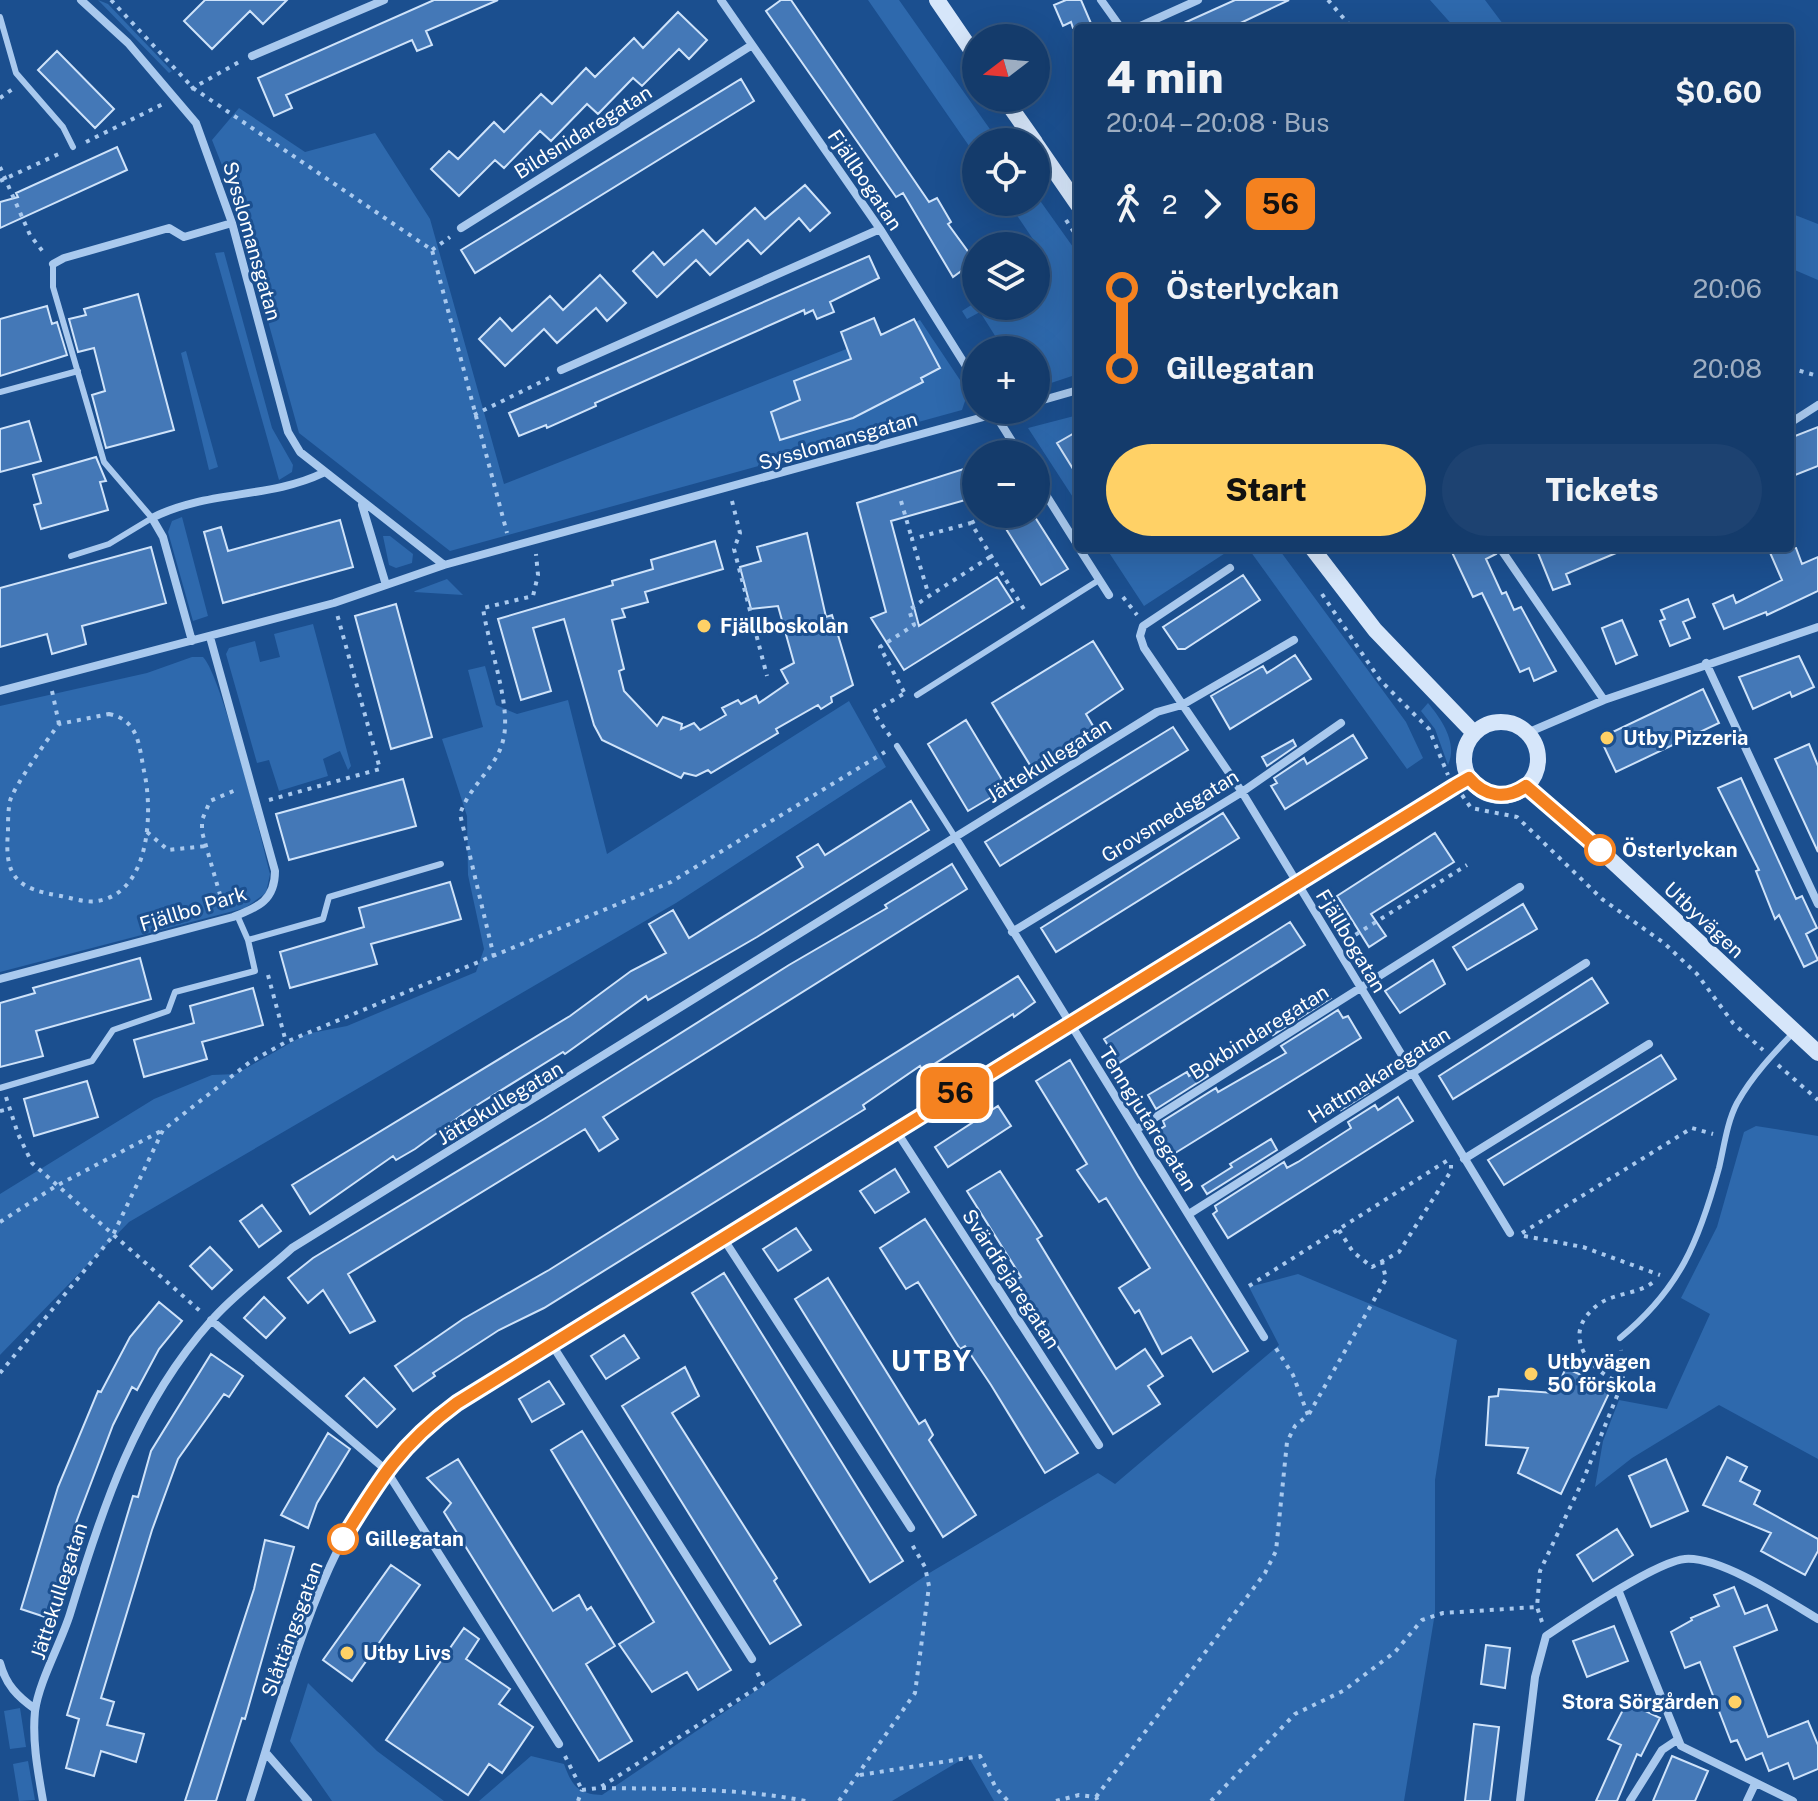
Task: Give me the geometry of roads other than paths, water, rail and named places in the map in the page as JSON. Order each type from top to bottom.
[{"type":"street","name":"Sysslomansgatan","points":[[81,0],[128,43],[196,123],[209,151],[232,223],[288,432],[300,452],[362,504],[444,565]]},
{"type":"street","points":[[252,56],[384,0]]},
{"type":"street","name":"Fjällbogatan","points":[[721,0],[880,229],[962,360]]},
{"type":"street","points":[[937,0],[962,37]]},
{"type":"street","points":[[1101,0],[1118,24]]},
{"type":"street","points":[[1145,24],[1198,0]]},
{"type":"street","name":"Bildsnidaregatan","points":[[461,228],[752,45]]},
{"type":"street","points":[[1050,165],[1074,199]]},
{"type":"street","points":[[53,264],[64,258],[169,228],[184,237],[232,223]]},
{"type":"street","points":[[561,370],[880,229]]},
{"type":"street","points":[[1050,398],[1074,391]]},
{"type":"street","points":[[1794,420],[1818,405]]},
{"type":"street","name":"Sysslomansgatan","points":[[210,637],[334,603],[444,565],[962,421]]},
{"type":"street","points":[[192,641],[163,537],[152,518],[209,498],[297,486],[323,473]]},
{"type":"street","points":[[1050,502],[1074,541]]},
{"type":"street","points":[[362,504],[386,585]]},
{"type":"street","points":[[1081,552],[1109,595]]},
{"type":"street","points":[[1315,552],[1375,630],[1474,733]]},
{"type":"street","points":[[1503,552],[1604,700]]},
{"type":"street","name":"Fjällbogatan","points":[[1230,568],[1143,626],[1140,636],[1144,648],[1242,792],[1464,1159],[1515,1234]]},
{"type":"street","points":[[1527,733],[1604,700],[1818,627]]},
{"type":"street","points":[[0,691],[210,637]]},
{"type":"street","name":"Fjällbo Park","points":[[0,979],[237,915],[266,901],[275,889],[275,871],[210,637]]},
{"type":"street","name":"Jättekullegatan","points":[[43,1801],[35,1754],[35,1709],[63,1638],[101,1512],[126,1450],[153,1400],[211,1320],[292,1248],[1157,712],[1182,705],[1294,640]]},
{"type":"street","points":[[1706,663],[1818,904]]},
{"type":"street","points":[[1505,722],[1527,733],[1538,756],[1535,772],[1526,786],[1512,794],[1496,795],[1462,782],[1464,759],[1474,733],[1488,724],[1505,722]]},
{"type":"street","name":"Grovsmedsgatan","points":[[1012,932],[1242,792],[1341,723]]},
{"type":"street","name":"Slåttängsgatan","points":[[250,1801],[323,1578],[386,1470],[431,1421],[895,1129],[1462,782]]},
{"type":"street","name":"Utbyvägen","points":[[1526,786],[1584,835],[1818,1053]]},
{"type":"street","name":"Tenngjutaregatan","points":[[955,837],[1264,1337]]},
{"type":"street","name":"Bokbindaregatan","points":[[1137,1129],[1520,887]]},
{"type":"street","name":"Hattmakaregatan","points":[[1189,1214],[1586,963]]},
{"type":"street","points":[[1464,1159],[1649,1044]]},
{"type":"street","name":"Svärdfejaregatan","points":[[895,1129],[1099,1445]]},
{"type":"street","points":[[723,1238],[911,1528]]},
{"type":"street","points":[[211,1320],[386,1470],[559,1744]]},
{"type":"street","points":[[551,1343],[752,1659]]},
{"type":"street","points":[[1520,1801],[1535,1677],[1546,1636],[1671,1563],[1701,1560],[1729,1571],[1818,1619]]},
{"type":"street","points":[[1619,1592],[1677,1740],[1690,1751],[1793,1801]]},
{"type":"street","name":"Jättekullegatan","points":[[0,1663],[4,1677],[16,1696],[35,1709]]},
{"type":"street","points":[[1630,1801],[1662,1750],[1677,1740]]},
{"type":"street","points":[[266,1753],[308,1801]]},
{"type":"street","points":[[1747,1801],[1755,1784]]},
{"type":"lane","points":[[0,17],[16,73],[63,127],[73,147]]},
{"type":"lane","points":[[53,264],[51,279],[104,462],[152,518],[109,544],[71,556]]},
{"type":"lane","points":[[0,392],[78,371]]},
{"type":"lane","points":[[917,695],[1099,580]]},
{"type":"lane","points":[[897,746],[955,837]]},
{"type":"lane","points":[[248,940],[323,919],[329,897],[441,864]]},
{"type":"lane","points":[[2,1088],[92,1061],[113,1030],[168,1011],[175,992],[255,971],[248,940],[237,915]]},
{"type":"lane","points":[[1620,1338],[1651,1312],[1688,1258],[1707,1213],[1736,1107],[1770,1057],[1795,1032]]},
{"type":"place","name":"Fjällboskolan","points":[[704,626]]},
{"type":"place","name":"Utby Pizzeria","points":[[1607,738]]},
{"type":"place","name":"Österlyckan","points":[[1600,850]]},
{"type":"place","name":"Utbyvägen 50 förskola","points":[[1531,1374]]},
{"type":"place","name":"Gillegatan","points":[[343,1539]]},
{"type":"place","name":"Utby Livs","points":[[347,1653]]},
{"type":"place","name":"Stora Sörgården","points":[[1735,1702]]},
{"type":"district","name":"UTBY","points":[[932,1361]]}]
